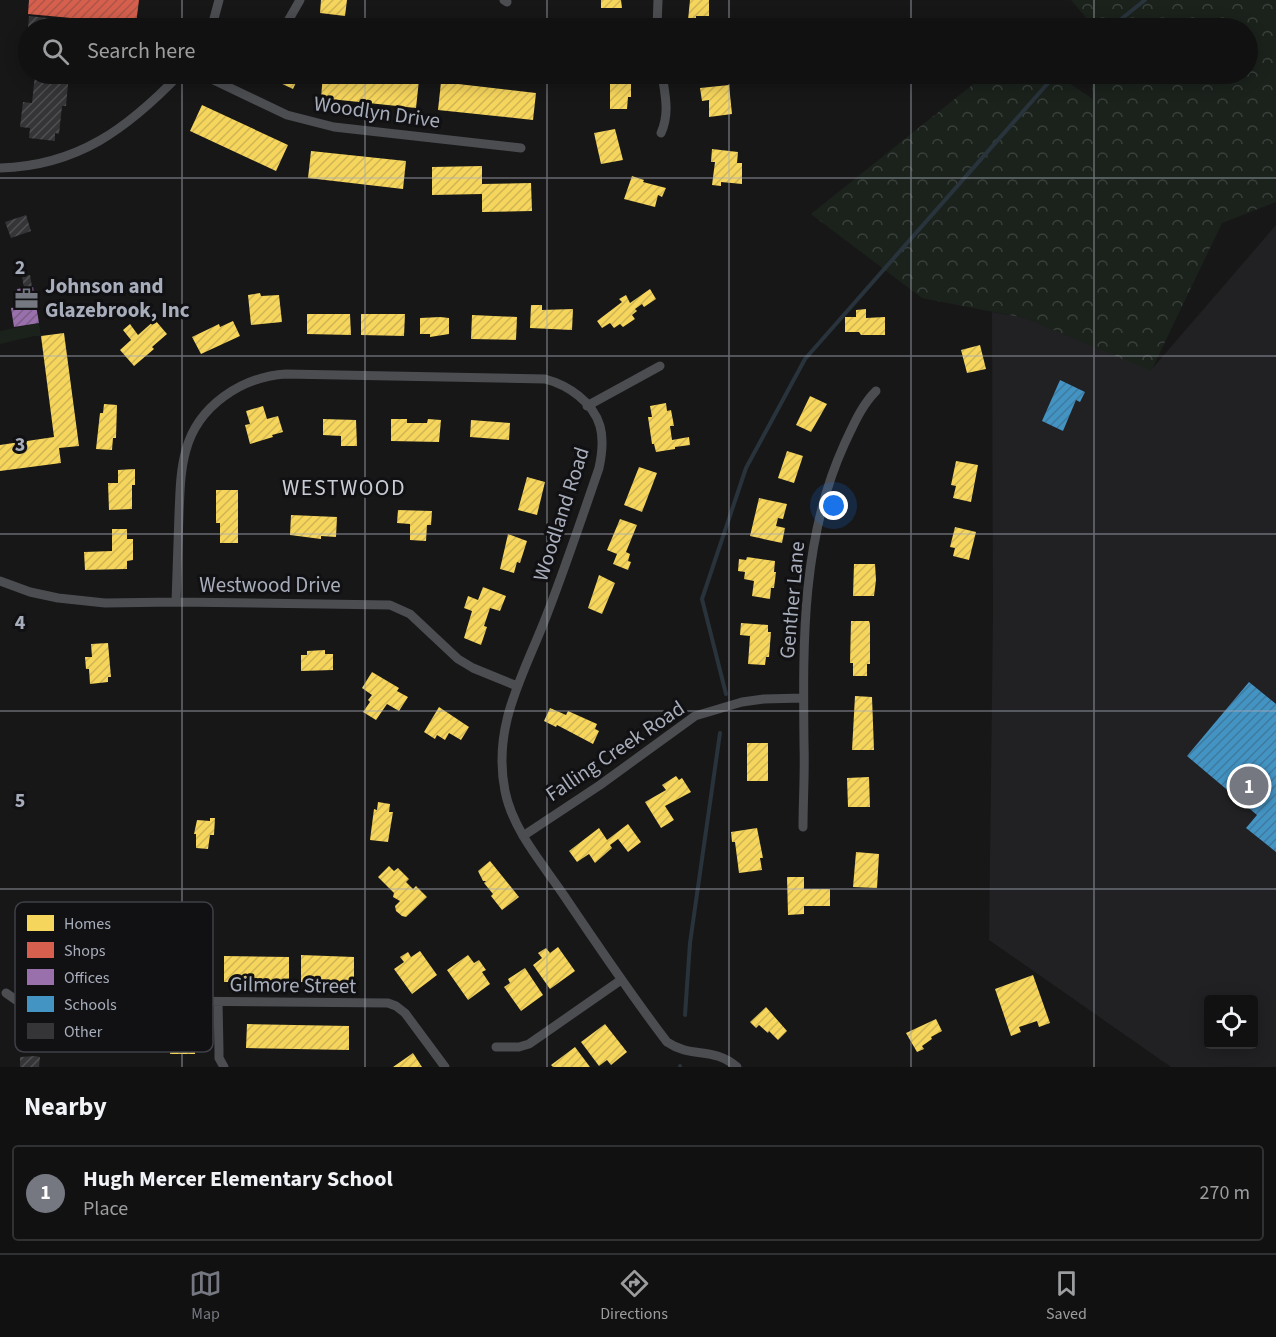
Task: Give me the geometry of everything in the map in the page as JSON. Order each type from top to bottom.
[{"type":"street","points":[[215,18],[219,0]]},
{"type":"street","points":[[290,18],[300,0]]},
{"type":"street","points":[[657,18],[658,0]]},
{"type":"street","points":[[0,168],[21,168],[45,164],[81,152],[137,114],[169,84]]},
{"type":"street","name":"Woodlyn Drive","points":[[221,84],[287,116],[313,123],[521,148]]},
{"type":"street","points":[[661,133],[666,123],[667,112],[663,84]]},
{"type":"street","points":[[588,406],[660,366]]},
{"type":"street","name":"Woodland Road","points":[[176,602],[181,473],[186,449],[199,421],[219,401],[242,385],[259,378],[286,374],[545,379],[569,388],[588,406],[601,427],[602,453],[599,468],[545,619],[506,719],[502,765],[505,791],[523,836],[621,981],[667,1042],[687,1052],[717,1055],[737,1067]]},
{"type":"street","name":"Genther Lane","points":[[802,827],[803,698],[809,572],[819,515],[829,483],[856,419],[868,399],[876,391]]},
{"type":"street","name":"Westwood Drive","points":[[0,581],[30,592],[81,602],[390,605],[410,614],[459,659],[473,668],[517,686]]},
{"type":"street","name":"Falling Creek Road","points":[[523,836],[600,785],[695,716],[742,702],[803,698]]},
{"type":"street","points":[[496,1047],[519,1047],[529,1044],[621,981]]},
{"type":"street","name":"Gilmore Street","points":[[6,993],[15,999]]},
{"type":"street","name":"Gilmore Street","points":[[213,1002],[388,1003],[405,1013],[445,1067]]},
{"type":"street","points":[[218,1002],[219,1058],[224,1067]]},
{"type":"shaded area","points":[[1276,225],[1276,1067],[1171,1067],[989,940],[993,614],[992,312],[1025,318],[1151,370]]},
{"type":"green space","points":[[1071,0],[1276,0],[1276,202],[1222,223],[1151,371],[1025,318],[922,298],[811,214],[974,84],[1070,84],[1093,99],[1092,84],[1258,84],[1258,18],[1085,18]]},
{"type":"green space","points":[[39,323],[41,336],[0,344],[0,331]]},
{"type":"building: Homes","points":[[321,0],[347,0],[345,16],[320,13]]},
{"type":"building: Homes","points":[[601,0],[621,0],[622,8],[601,8]]},
{"type":"building: Homes","points":[[690,0],[709,0],[709,16],[688,18]]},
{"type":"building: Homes","points":[[282,84],[295,84],[293,89]]},
{"type":"building: Homes","points":[[322,84],[419,84],[416,108],[321,98]]},
{"type":"building: Homes","points":[[441,84],[536,93],[533,120],[438,110]]},
{"type":"building: Homes","points":[[610,84],[631,84],[631,97],[628,97],[627,109],[610,109]]},
{"type":"building: Homes","points":[[729,85],[732,114],[709,117],[709,100],[702,101],[700,88]]},
{"type":"building: Homes","points":[[202,105],[288,145],[276,171],[190,131]]},
{"type":"building: Homes","points":[[615,129],[623,160],[601,164],[594,133]]},
{"type":"building: Homes","points":[[712,149],[738,152],[737,163],[742,163],[742,184],[721,182],[721,186],[712,185],[715,162],[711,162]]},
{"type":"building: Homes","points":[[311,151],[406,161],[403,189],[308,178]]},
{"type":"building: Homes","points":[[482,166],[482,184],[531,183],[532,211],[482,212],[482,194],[432,195],[432,167]]},
{"type":"building: Homes","points":[[632,176],[644,180],[643,182],[666,188],[662,197],[658,195],[655,207],[624,199]]},
{"type":"building: Homes","points":[[650,289],[656,299],[644,307],[642,304],[635,309],[637,311],[632,315],[635,319],[623,327],[620,324],[614,328],[610,323],[602,328],[597,321],[622,302],[619,299],[626,295],[630,303]]},
{"type":"building: Homes","points":[[260,293],[261,296],[279,295],[282,322],[251,325],[248,295]]},
{"type":"building: Homes","points":[[531,305],[542,305],[542,310],[573,309],[572,330],[530,328]]},
{"type":"building: Homes","points":[[866,309],[866,318],[885,317],[885,335],[845,332],[845,317],[856,317],[856,310]]},
{"type":"building: Homes","points":[[307,314],[350,314],[351,335],[307,334]]},
{"type":"building: Homes","points":[[361,314],[405,314],[404,336],[361,335]]},
{"type":"building: Homes","points":[[472,315],[517,317],[516,340],[471,339]]},
{"type":"building: Homes","points":[[420,318],[449,318],[449,334],[430,337],[430,334],[420,334]]},
{"type":"building: Homes","points":[[155,320],[167,334],[134,366],[120,350],[131,340],[123,330],[130,324],[138,335]]},
{"type":"building: Homes","points":[[233,321],[240,336],[201,354],[192,337],[219,324],[220,327]]},
{"type":"building: Homes","points":[[64,333],[79,446],[59,448],[61,463],[0,471],[0,445],[54,437],[41,336]]},
{"type":"building: Homes","points":[[980,345],[986,369],[967,373],[961,350]]},
{"type":"building: Homes","points":[[810,396],[827,404],[811,432],[796,425]]},
{"type":"building: Homes","points":[[666,403],[667,411],[671,410],[674,426],[670,426],[672,440],[689,437],[690,445],[656,452],[652,444],[648,417],[652,417],[650,406]]},
{"type":"building: Homes","points":[[104,404],[117,405],[116,438],[113,438],[112,450],[96,449],[100,413],[103,413]]},
{"type":"building: Homes","points":[[263,406],[267,419],[278,416],[283,432],[250,444],[245,425],[250,424],[246,411]]},
{"type":"building: Homes","points":[[323,419],[356,420],[357,446],[341,446],[341,436],[323,435]]},
{"type":"building: Homes","points":[[391,419],[407,419],[407,423],[427,423],[428,419],[441,420],[439,442],[391,441]]},
{"type":"building: Homes","points":[[471,420],[510,423],[509,440],[470,437]]},
{"type":"building: Homes","points":[[787,451],[803,456],[794,483],[778,478]]},
{"type":"building: Homes","points":[[956,461],[978,465],[971,502],[953,498],[956,486],[951,485]]},
{"type":"building: Homes","points":[[639,467],[657,473],[642,512],[624,505]]},
{"type":"building: Homes","points":[[135,469],[132,509],[109,510],[108,483],[118,483],[118,470]]},
{"type":"building: Homes","points":[[527,477],[545,482],[537,515],[518,510]]},
{"type":"building: Homes","points":[[216,490],[238,490],[238,543],[220,543],[220,523],[216,523]]},
{"type":"building: Homes","points":[[759,498],[787,504],[783,519],[778,518],[776,526],[785,528],[782,543],[750,536]]},
{"type":"building: Homes","points":[[398,510],[432,511],[431,525],[427,525],[426,541],[410,540],[410,524],[397,523]]},
{"type":"building: Homes","points":[[291,515],[337,517],[336,537],[321,536],[321,539],[290,535]]},
{"type":"building: Homes","points":[[620,519],[637,525],[626,552],[630,554],[628,561],[631,562],[628,570],[613,564],[617,554],[607,550]]},
{"type":"building: Homes","points":[[955,527],[976,532],[969,560],[953,556],[955,548],[950,547]]},
{"type":"building: Homes","points":[[112,529],[127,529],[127,539],[133,539],[133,560],[127,561],[127,569],[85,570],[84,552],[112,551]]},
{"type":"building: Homes","points":[[508,534],[527,541],[514,573],[500,569]]},
{"type":"building: Homes","points":[[747,557],[775,561],[774,588],[771,588],[770,599],[752,596],[754,581],[744,579],[745,572],[738,571],[739,559],[746,560]]},
{"type":"building: Homes","points":[[854,564],[875,564],[874,596],[853,596]]},
{"type":"building: Homes","points":[[599,575],[615,583],[602,614],[588,608]]},
{"type":"building: Homes","points":[[483,587],[506,596],[500,611],[490,608],[481,645],[464,638],[472,611],[464,608],[468,596],[478,600]]},
{"type":"building: Homes","points":[[851,621],[869,621],[870,624],[870,664],[867,664],[867,676],[853,676],[853,663],[850,663]]},
{"type":"building: Homes","points":[[741,623],[768,625],[768,632],[771,632],[769,657],[766,657],[765,665],[748,664],[750,636],[740,635]]},
{"type":"building: Homes","points":[[108,643],[111,677],[108,677],[108,682],[90,684],[85,657],[92,657],[91,644]]},
{"type":"building: Homes","points":[[325,650],[325,654],[333,654],[333,670],[301,671],[301,655],[307,655],[307,651]]},
{"type":"building: Homes","points":[[372,672],[399,688],[397,691],[408,697],[399,711],[387,704],[376,720],[363,712],[372,695],[362,688]]},
{"type":"building: Homes","points":[[855,696],[872,697],[874,750],[852,750]]},
{"type":"building: Homes","points":[[439,707],[469,727],[461,740],[449,733],[445,740],[437,735],[435,739],[424,732]]},
{"type":"building: Homes","points":[[550,708],[566,715],[568,711],[597,724],[595,729],[599,731],[593,744],[557,725],[556,727],[544,721]]},
{"type":"building: Homes","points":[[747,743],[768,743],[768,781],[747,781]]},
{"type":"building: Homes","points":[[676,776],[679,780],[682,778],[691,792],[665,806],[674,820],[661,828],[645,802],[666,790],[662,785]]},
{"type":"building: Homes","points":[[869,777],[870,807],[848,807],[847,778]]},
{"type":"building: Homes","points":[[378,802],[390,804],[389,812],[393,812],[388,842],[370,840],[374,809],[377,810]]},
{"type":"building: Homes","points":[[210,818],[215,818],[214,835],[210,835],[208,849],[196,848],[196,834],[194,834],[197,820],[210,821]]},
{"type":"building: Homes","points":[[628,824],[641,842],[628,852],[618,839],[610,845],[612,848],[595,863],[589,854],[577,862],[569,851],[599,828],[607,840]]},
{"type":"building: Homes","points":[[757,828],[763,858],[760,858],[762,870],[739,873],[735,842],[732,842],[731,832]]},
{"type":"building: Homes","points":[[856,852],[879,854],[877,888],[853,887]]},
{"type":"building: Homes","points":[[490,861],[519,897],[502,910],[491,896],[493,894],[478,871]]},
{"type":"building: Homes","points":[[389,866],[394,871],[398,868],[409,879],[406,882],[413,889],[416,886],[427,897],[406,917],[396,911],[395,906],[400,901],[393,897],[394,893],[378,877]]},
{"type":"building: Homes","points":[[787,877],[804,877],[804,889],[830,889],[830,906],[804,906],[804,914],[788,915]]},
{"type":"building: Homes","points":[[558,947],[575,971],[550,989],[533,965],[542,958],[538,953],[546,948],[550,953]]},
{"type":"building: Homes","points":[[420,951],[437,975],[412,994],[394,969],[404,962],[400,957],[408,952],[411,957]]},
{"type":"building: Homes","points":[[301,955],[354,957],[354,983],[301,982]]},
{"type":"building: Homes","points":[[468,955],[474,963],[479,960],[486,970],[482,972],[490,984],[468,1000],[447,970]]},
{"type":"building: Homes","points":[[224,956],[289,957],[289,982],[224,982]]},
{"type":"building: Homes","points":[[525,968],[543,995],[521,1011],[504,987],[510,983],[508,979]]},
{"type":"building: Homes","points":[[1033,975],[1050,1023],[1039,1027],[1037,1021],[1019,1027],[1021,1032],[1011,1036],[995,989]]},
{"type":"building: Homes","points":[[766,1007],[787,1031],[778,1040],[769,1031],[768,1033],[759,1025],[756,1028],[750,1022]]},
{"type":"building: Homes","points":[[936,1019],[942,1031],[931,1037],[932,1039],[922,1046],[924,1049],[917,1052],[906,1033]]},
{"type":"building: Homes","points":[[247,1024],[349,1026],[349,1050],[246,1048]]},
{"type":"building: Homes","points":[[605,1024],[627,1052],[611,1065],[607,1060],[599,1066],[581,1042]]},
{"type":"building: Homes","points":[[575,1047],[590,1067],[553,1067],[551,1065]]},
{"type":"building: Homes","points":[[170,1052],[195,1052],[195,1054],[170,1054]]},
{"type":"building: Homes","points":[[413,1053],[422,1067],[393,1067]]},
{"type":"building: Shops","points":[[29,0],[139,0],[137,18],[71,18],[28,14]]},
{"type":"building: Offices","name":"Johnson and Glazebrook, Inc","points":[[33,287],[39,323],[14,327],[11,308],[20,307],[17,289]]},
{"type":"building: Schools","points":[[1060,380],[1085,392],[1080,402],[1076,400],[1063,431],[1042,421]]},
{"type":"building: Schools","points":[[1249,682],[1276,704],[1276,852],[1246,828],[1257,815],[1187,756]]},
{"type":"building: Other","points":[[34,84],[68,84],[66,106],[62,106],[59,134],[55,133],[55,141],[29,138],[30,128],[20,127],[23,102],[32,103]]},
{"type":"building: Other","points":[[26,215],[31,231],[11,238],[5,222]]},
{"type":"building: Other","points":[[30,275],[32,287],[24,288],[22,276]]},
{"type":"building: Other","points":[[20,1057],[40,1057],[39,1067],[20,1067]]},
{"type":"waterway","points":[[1122,18],[1145,0]]},
{"type":"waterway","points":[[726,694],[702,599],[746,468],[805,359],[1047,84]]},
{"type":"waterway","points":[[685,1015],[690,943],[720,733]]},
{"type":"place","name":"Johnson and Glazebrook, Inc","points":[[27,298]]},
{"type":"place","name":"Hugh Mercer Elementary School","points":[[1249,786]]},
{"type":"district","name":"WESTWOOD","points":[[344,487]]}]
